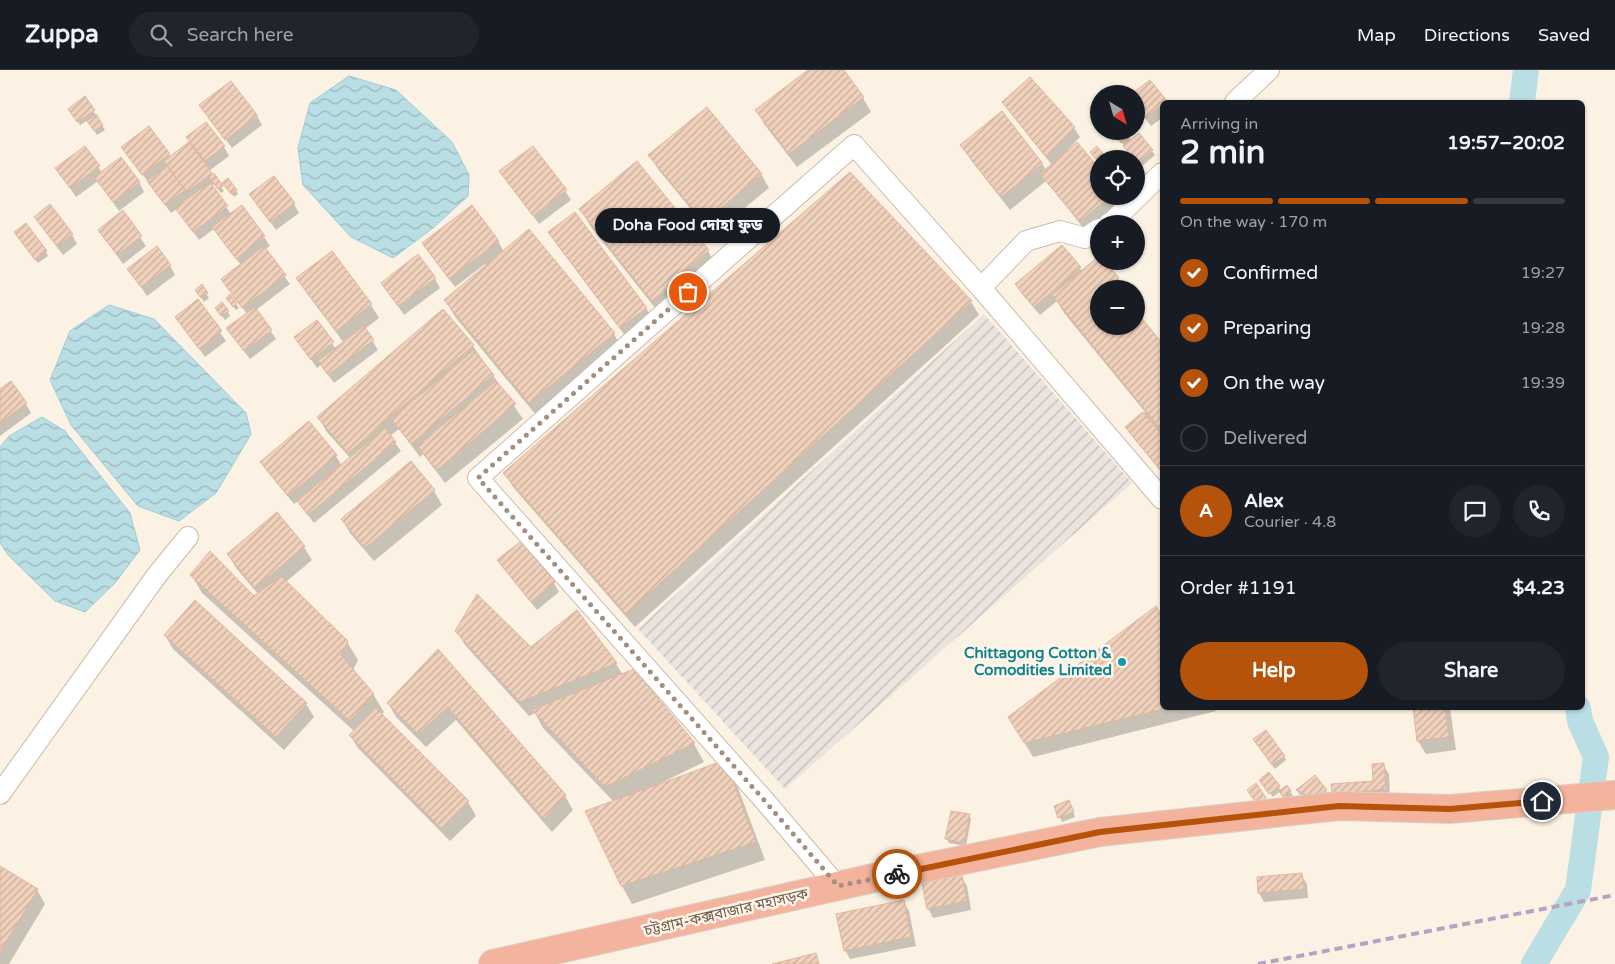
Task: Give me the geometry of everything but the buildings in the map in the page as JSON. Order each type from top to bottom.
[{"type":"highway","name":"চট্টগ্রাম-কক্সবাজার মহাসড়ক","points":[[493,964],[838,886],[1100,832],[1339,806],[1450,809],[1615,795]]},
{"type":"street","points":[[1237,100],[1269,70]]},
{"type":"street","points":[[838,886],[478,478],[854,145],[981,288],[1160,497]]},
{"type":"street","points":[[1119,215],[1160,175]]},
{"type":"street","points":[[981,288],[1026,241],[1060,231],[1085,238],[1090,235]]},
{"type":"street","points":[[0,794],[157,575],[188,537]]},
{"type":"shaded area","points":[[984,314],[1132,483],[785,789],[638,629]]},
{"type":"water","points":[[349,76],[396,90],[452,142],[469,175],[468,196],[433,228],[393,258],[351,237],[303,185],[298,148],[310,103]]},
{"type":"water","points":[[109,305],[154,319],[246,413],[251,434],[216,493],[179,521],[138,506],[71,425],[50,380],[70,331]]},
{"type":"water","points":[[42,417],[65,431],[130,513],[140,550],[115,583],[85,612],[55,601],[8,555],[0,543],[0,447],[9,436]]},
{"type":"waterway","points":[[1522,100],[1526,70]]},
{"type":"waterway","points":[[1534,964],[1578,890],[1596,757],[1580,721],[1578,710]]},
{"type":"railway","points":[[1258,964],[1615,895]]},
{"type":"way so far","points":[[688,292],[478,478],[838,886],[897,874]]},
{"type":"place","name":"Doha Food দোহা ফুড","points":[[688,292]]},
{"type":"place","name":"Chittagong Cotton & Comodities Limited","points":[[1122,662]]},
{"type":"route","points":[[897,874],[1100,832],[1339,806],[1450,809],[1542,801]]}]
